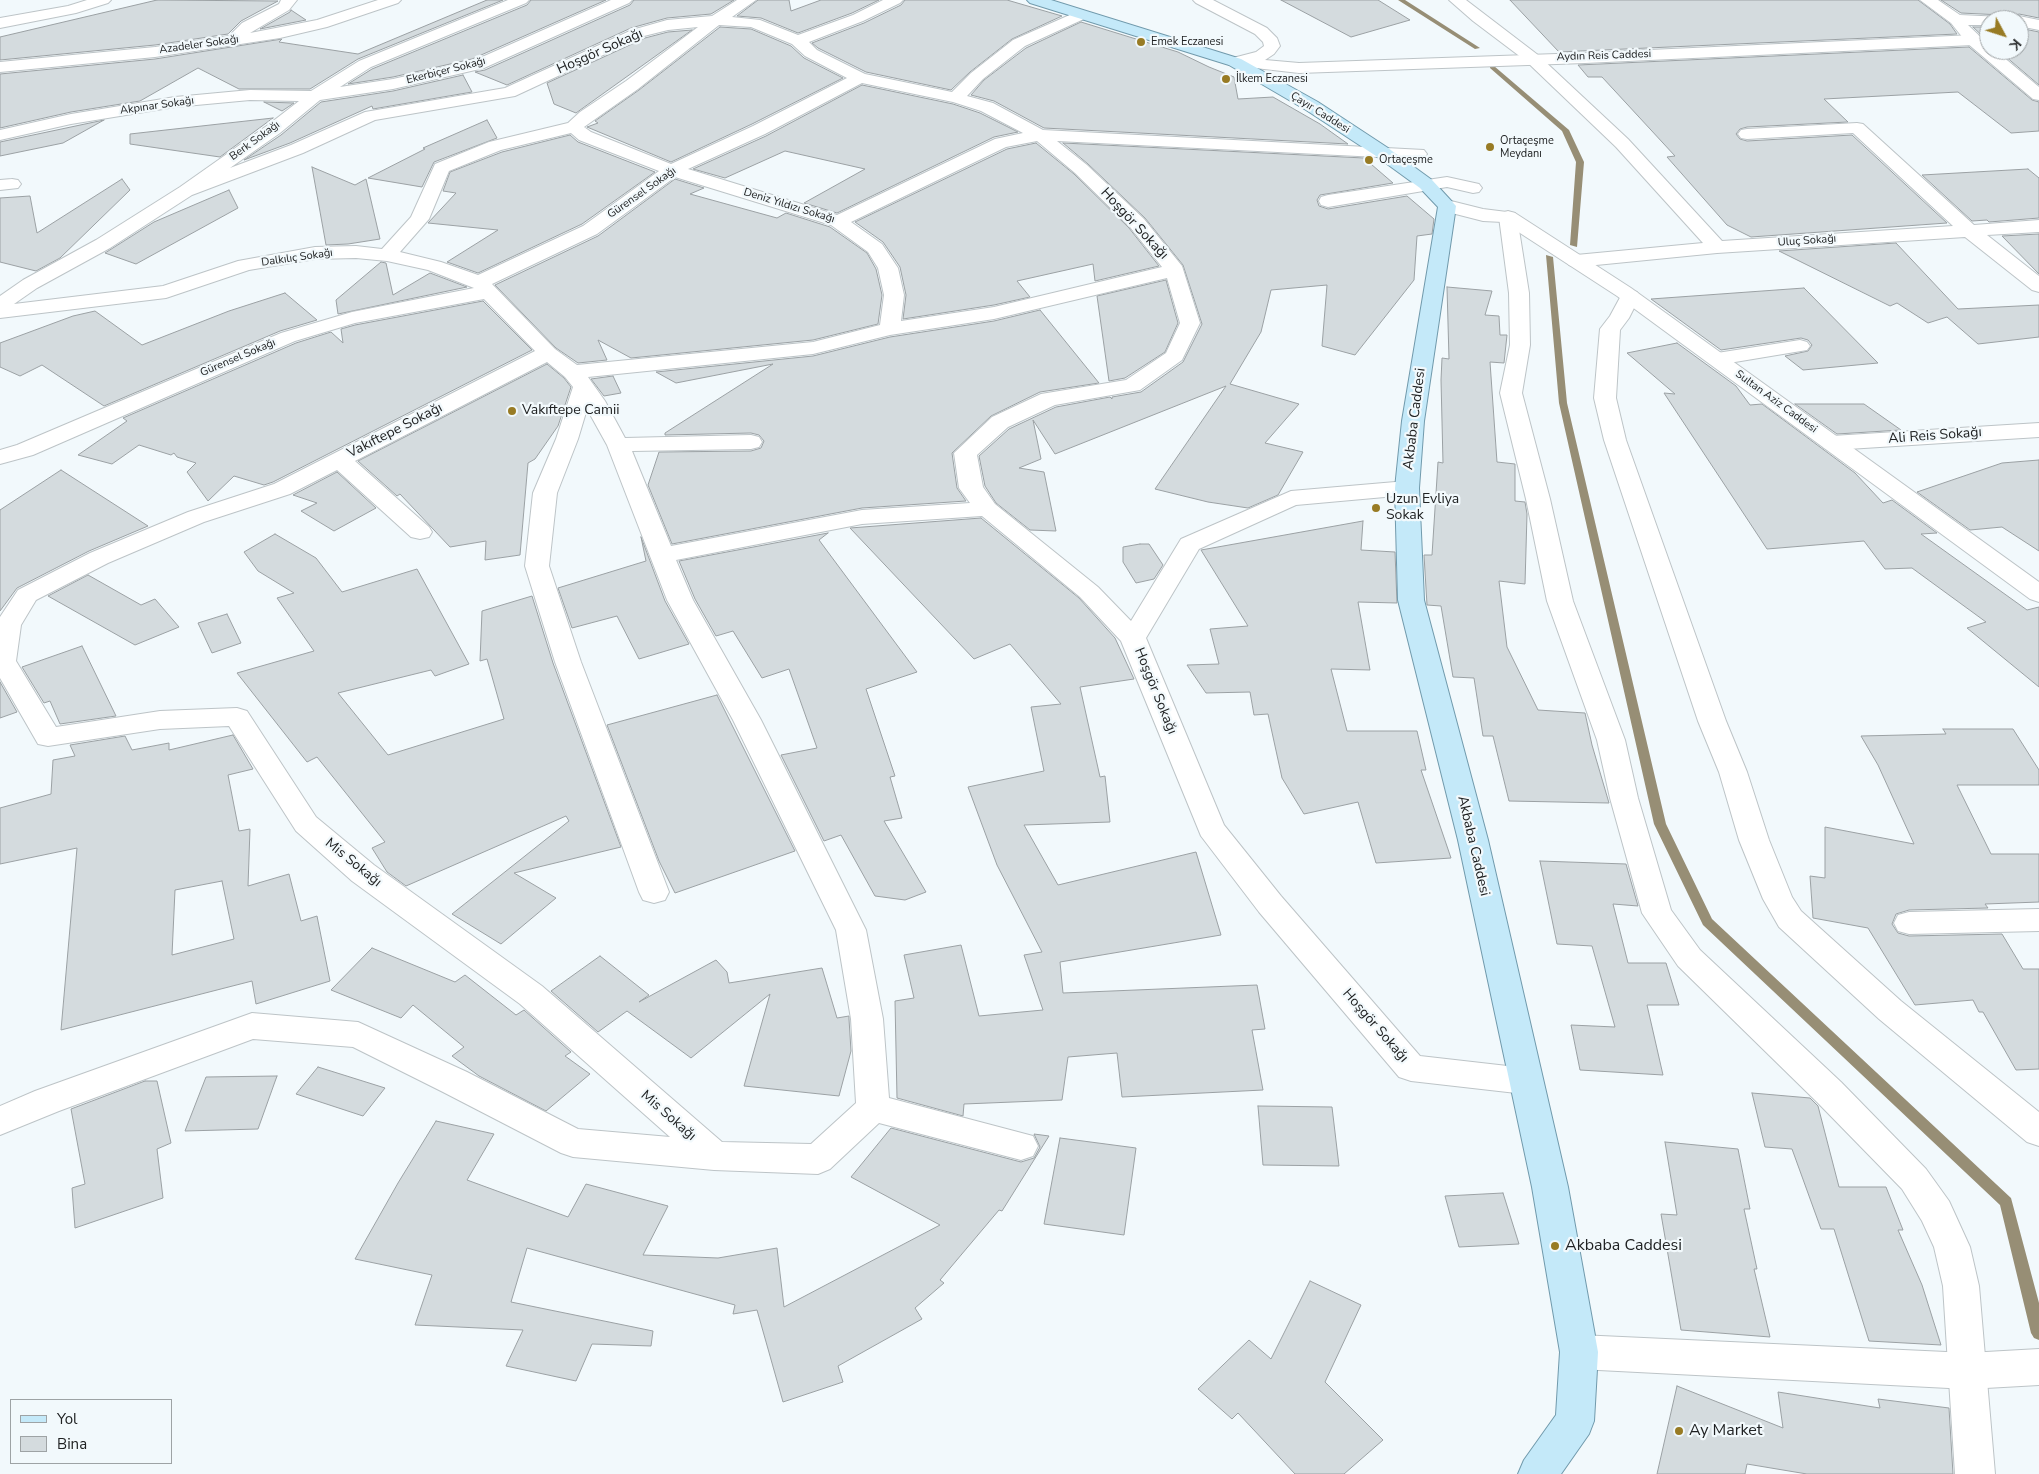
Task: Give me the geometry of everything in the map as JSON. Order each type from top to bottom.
[{"type":"main road","name":"Çayır Caddesi","points":[[1036,0],[1235,62],[1312,106],[1382,152],[1426,184],[1447,206]]},
{"type":"main road","name":"Akbaba Caddesi","points":[[1447,206],[1435,288],[1419,373],[1407,488],[1410,600],[1473,840],[1550,1187],[1579,1352],[1575,1421],[1538,1474]]},
{"type":"street","points":[[0,23],[71,10],[104,0]]},
{"type":"street","points":[[232,40],[248,26],[284,7],[289,0]]},
{"type":"street","name":"Azadeler Sokağı","points":[[0,66],[88,59],[280,33],[321,24],[393,0]]},
{"type":"street","name":"Berk Sokağı","points":[[0,305],[30,284],[103,244],[186,191],[316,96],[365,64],[521,0]]},
{"type":"street","name":"Ekerbiçer Sokağı","points":[[316,96],[393,84],[478,65],[624,0]]},
{"type":"street","points":[[387,255],[420,219],[441,168],[495,146],[574,127],[586,116],[632,85],[716,20],[748,0]]},
{"type":"street","points":[[798,41],[858,18],[895,0]]},
{"type":"street","points":[[1201,0],[1261,31],[1271,41],[1272,46],[1268,52],[1261,56],[1235,62]]},
{"type":"street","points":[[1458,0],[1478,18],[1532,58],[1622,143],[1717,247]]},
{"type":"street","points":[[1928,0],[1956,20],[1973,40],[2039,95]]},
{"type":"street","points":[[956,98],[976,76],[1019,43],[1081,15]]},
{"type":"street","name":"Hoşgör Sokağı","points":[[186,191],[288,153],[372,116],[509,92],[638,33],[667,25],[716,20],[754,23],[798,41],[811,53],[860,78],[956,98],[987,107],[1040,135],[1082,169],[1136,223],[1175,270],[1190,323],[1175,356],[1132,385],[1049,399],[1000,422],[965,453],[971,488],[987,509],[1089,592],[1133,638],[1211,829],[1270,904],[1411,1068],[1525,1081]]},
{"type":"street","points":[[1956,20],[1979,20]]},
{"type":"street","name":"Aydın Reis Caddesi","points":[[1235,62],[1299,68],[1532,58],[1585,58],[1973,40]]},
{"type":"street","name":"Gürensel Sokağı","points":[[0,457],[25,450],[288,337],[352,318],[483,287],[590,230],[672,170],[759,130],[860,78]]},
{"type":"street","name":"Akpınar Sokağı","points":[[0,135],[71,119],[175,102],[250,95],[316,96]]},
{"type":"street","name":"Deniz Yıldızı Sokağı","points":[[574,127],[585,136],[672,170],[838,221],[875,248],[888,268],[894,295],[890,329]]},
{"type":"street","points":[[1747,134],[1857,128],[1970,230],[2039,286]]},
{"type":"street","points":[[838,221],[1001,143],[1040,135],[1418,154]]},
{"type":"street","points":[[1328,200],[1446,182],[1473,188]]},
{"type":"street","points":[[1447,206],[1483,215],[1508,217],[1519,293],[1520,345],[1511,393],[1538,499],[1560,601],[1611,740],[1624,798],[1658,912],[1689,958],[1829,1092],[1914,1179],[1936,1212],[1952,1247],[1982,1371],[1975,1474]]},
{"type":"street","name":"Sultan Aziz Caddesi","points":[[1508,217],[1630,296],[2039,594]]},
{"type":"street","name":"Uluç Sokağı","points":[[1576,261],[1717,247],[2039,226]]},
{"type":"street","name":"Dalkılıç Sokağı","points":[[0,312],[166,292],[245,265],[315,253],[356,252],[387,255],[434,266],[483,287]]},
{"type":"street","points":[[578,379],[813,348],[890,329],[994,313],[1175,270]]},
{"type":"street","points":[[483,287],[548,353],[578,379],[618,445],[680,600],[747,720],[851,930],[867,1019],[873,1108]]},
{"type":"street","points":[[1630,296],[1610,329],[1608,341],[1605,398],[1615,440],[1712,721],[1733,772],[1754,840],[1778,899],[1790,920],[1890,1010],[2039,1132]]},
{"type":"street","points":[[1717,359],[1800,346]]},
{"type":"street","name":"Vakıftepe Sokağı","points":[[420,532],[339,459],[548,353]]},
{"type":"street","points":[[578,379],[567,440],[545,493],[537,566],[568,662],[654,892]]},
{"type":"street","name":"Ali Reis Sokağı","points":[[1832,443],[2039,430]]},
{"type":"street","points":[[618,445],[751,442]]},
{"type":"street","points":[[2,662],[8,625],[27,595],[99,558],[196,517],[282,488],[339,459]]},
{"type":"street","points":[[1133,638],[1190,544],[1291,498],[1407,488]]},
{"type":"street","points":[[662,555],[862,517],[987,509]]},
{"type":"street","name":"Mis Sokağı","points":[[2,662],[48,737],[160,720],[237,717],[306,824],[363,874],[531,995],[714,1156]]},
{"type":"street","points":[[1909,923],[2039,920]]},
{"type":"street","points":[[0,1121],[47,1101],[252,1026],[358,1035],[573,1143],[714,1156],[818,1159],[873,1108]]},
{"type":"street","points":[[873,1108],[1021,1146]]},
{"type":"street","points":[[1579,1352],[1982,1371],[2039,1367]]},
{"type":"building","points":[[157,0],[278,1],[241,21],[228,34],[155,45],[0,60],[0,37]]},
{"type":"building","points":[[487,0],[503,0],[358,59],[310,89],[239,89],[198,68],[140,101],[71,112],[0,128],[0,74],[155,59],[282,39],[279,42],[358,54]]},
{"type":"building","points":[[531,0],[606,0],[472,59],[393,77],[348,84],[372,69],[527,5]]},
{"type":"building","points":[[634,0],[734,0],[711,14],[667,18],[631,28],[507,85],[475,72],[485,70],[630,5]]},
{"type":"building","points":[[758,0],[789,0],[791,11],[821,0],[879,0],[852,13],[798,33],[761,18],[737,16]]},
{"type":"building","points":[[905,0],[1007,0],[1062,16],[1012,39],[970,72],[951,90],[866,72],[818,48],[812,43],[864,23],[901,5]]},
{"type":"building","points":[[1281,0],[1378,0],[1410,20],[1351,37]]},
{"type":"building","points":[[1510,0],[1918,0],[1950,24],[1957,34],[1559,52]]},
{"type":"building","points":[[1941,0],[2039,0],[2039,18],[2029,16],[2029,10],[1979,10],[1979,14],[1961,13]]},
{"type":"building","points":[[291,10],[306,20],[260,29],[290,12]]},
{"type":"building","points":[[1081,22],[1178,52],[1234,77],[1238,99],[1273,97],[1320,124],[1348,144],[1044,128],[994,101],[971,95],[984,80],[1026,48]]},
{"type":"building","points":[[720,27],[751,29],[791,46],[804,58],[843,78],[671,162],[587,127],[598,123],[595,121],[639,90]]},
{"type":"building","points":[[1973,27],[1979,27],[1979,33]]},
{"type":"building","points":[[692,30],[576,113],[554,104],[547,83],[645,38],[668,32]]},
{"type":"building","points":[[2029,30],[2039,32],[2039,85],[2010,60],[2029,60]]},
{"type":"building","points":[[1969,47],[1979,55],[1979,60],[1984,60],[2032,100],[2039,102],[2039,131],[2011,133],[1958,92],[1824,99],[1848,122],[1747,127],[1740,129],[1736,134],[1740,139],[1747,141],[1852,135],[1947,223],[1751,237],[1727,225],[1667,157],[1675,156],[1602,77],[1588,77],[1578,65]]},
{"type":"building","points":[[463,75],[472,92],[373,109],[372,106],[290,143],[244,160],[281,135],[321,102],[393,91]]},
{"type":"building","points":[[862,85],[953,104],[980,113],[1018,132],[994,137],[837,213],[804,203],[865,169],[785,151],[725,178],[693,169],[766,136]]},
{"type":"building","points":[[264,102],[294,103],[282,111]]},
{"type":"building","points":[[273,118],[220,157],[130,144],[130,134]]},
{"type":"building","points":[[104,120],[63,143],[0,156],[0,142]]},
{"type":"building","points":[[487,120],[497,138],[434,162],[422,187],[368,178],[425,149],[423,148]]},
{"type":"building","points":[[570,135],[578,142],[655,172],[582,224],[478,273],[447,262],[498,230],[428,223],[456,193],[443,191],[450,172],[502,152]]},
{"type":"building","points":[[1036,143],[1074,174],[1129,228],[1159,266],[1095,281],[1093,264],[1017,281],[1030,297],[994,305],[903,319],[906,295],[900,267],[883,242],[855,222],[1007,149]]},
{"type":"building","points":[[1063,143],[1364,158],[1393,183],[1320,195],[1317,200],[1319,206],[1328,209],[1407,196],[1434,219],[1432,234],[1417,236],[1414,280],[1355,355],[1322,346],[1327,285],[1271,290],[1261,332],[1230,384],[1299,404],[1265,443],[1303,452],[1278,495],[1248,508],[1208,502],[1155,489],[1226,386],[1055,454],[1033,420],[1041,459],[1019,468],[1044,472],[1056,531],[1030,530],[996,503],[985,486],[979,456],[1009,429],[1056,407],[1110,397],[1112,399],[1112,397],[1141,392],[1183,362],[1202,324],[1183,265],[1145,218]]},
{"type":"building","points":[[312,167],[355,185],[366,179],[380,239],[326,245]]},
{"type":"building","points":[[2028,169],[2039,178],[2039,218],[1989,222],[1987,220],[1972,221],[1922,175]]},
{"type":"building","points":[[122,179],[130,190],[60,258],[36,271],[0,262],[0,198],[30,196],[37,233]]},
{"type":"building","points":[[675,179],[704,188],[690,194],[777,218],[786,213],[830,227],[867,253],[876,269],[882,295],[878,324],[813,340],[631,358],[598,340],[607,360],[578,363],[556,348],[495,285],[598,236]]},
{"type":"building","points":[[229,190],[238,208],[136,264],[105,253],[154,222]]},
{"type":"building","points":[[2039,234],[2039,274],[2002,236]]},
{"type":"building","points":[[1896,243],[1958,309],[2039,305],[2039,337],[1978,344],[1947,317],[1928,323],[1897,303],[1890,306],[1779,251]]},
{"type":"building","points":[[381,262],[386,263],[393,295],[430,273],[467,287],[338,314],[336,300]]},
{"type":"building","points":[[1166,280],[1178,323],[1165,352],[1125,378],[1109,381],[1097,296]]},
{"type":"building","points":[[1447,287],[1492,291],[1485,315],[1499,316],[1500,335],[1507,335],[1504,363],[1490,362],[1497,462],[1515,464],[1515,501],[1525,502],[1527,514],[1525,584],[1499,581],[1507,647],[1538,710],[1585,713],[1609,803],[1509,801],[1493,736],[1483,736],[1474,678],[1453,677],[1441,606],[1427,605],[1424,555],[1432,555],[1438,462],[1443,463],[1441,380],[1442,358],[1449,359]]},
{"type":"building","points":[[1804,288],[1878,363],[1803,370],[1785,356],[1808,351],[1812,345],[1808,340],[1801,338],[1721,350],[1651,299]]},
{"type":"building","points":[[285,293],[317,320],[280,331],[104,406],[42,365],[20,376],[0,367],[0,343],[73,316],[95,311],[142,345],[229,311]]},
{"type":"building","points":[[483,301],[532,350],[273,482],[264,485],[234,476],[208,501],[187,472],[196,463],[177,457],[174,453],[171,455],[139,445],[112,464],[78,455],[127,421],[123,418],[296,343],[331,332],[343,343],[341,329]]},
{"type":"building","points":[[1040,310],[1099,383],[1040,392],[991,416],[952,453],[957,488],[966,501],[862,508],[672,544],[648,485],[659,452],[751,451],[761,448],[764,441],[759,435],[751,433],[665,435],[665,433],[773,364],[676,383],[656,372],[813,356],[890,337],[994,321]]},
{"type":"building","points":[[1677,343],[1736,386],[1750,405],[1762,404],[1855,473],[1883,503],[1892,500],[1937,533],[1921,534],[2027,610],[2039,607],[2039,687],[1967,628],[1986,622],[1912,568],[1885,569],[1864,541],[1767,549],[1664,393],[1675,394],[1627,353]]},
{"type":"building","points":[[547,364],[564,378],[571,387],[558,426],[535,459],[528,463],[520,555],[485,560],[486,541],[450,547],[400,494],[397,496],[358,461]]},
{"type":"building","points":[[613,376],[621,393],[604,396],[591,379]]},
{"type":"building","points":[[1795,404],[1864,404],[1901,430],[1837,434]]},
{"type":"building","points":[[2039,460],[2039,551],[2002,527],[1970,530],[1917,492],[2002,463]]},
{"type":"building","points":[[61,470],[148,526],[89,551],[17,588],[0,611],[0,510]]},
{"type":"building","points":[[337,472],[376,508],[334,531],[301,511],[317,503],[293,495]]},
{"type":"building","points":[[981,518],[1079,598],[1115,638],[1134,679],[1080,687],[1100,777],[1105,776],[1110,822],[1024,825],[1058,885],[1196,852],[1221,935],[1060,962],[1063,993],[1257,985],[1265,1029],[1252,1030],[1263,1090],[1122,1097],[1117,1053],[1068,1057],[1062,1100],[964,1104],[963,1116],[897,1098],[895,1001],[914,998],[904,955],[961,945],[979,1016],[1043,1010],[1024,955],[1042,952],[997,865],[968,787],[1044,771],[1031,707],[1061,704],[1010,644],[974,659],[850,528]]},
{"type":"building","points":[[1363,521],[1361,550],[1395,552],[1397,603],[1358,602],[1370,670],[1331,669],[1347,731],[1417,731],[1426,770],[1421,770],[1451,858],[1376,863],[1358,802],[1304,814],[1282,778],[1268,714],[1254,715],[1250,692],[1206,693],[1187,665],[1219,664],[1210,629],[1248,626],[1201,550]]},
{"type":"building","points":[[828,533],[819,540],[917,672],[866,689],[895,776],[890,777],[902,818],[884,821],[926,892],[905,900],[875,896],[841,835],[824,841],[781,755],[817,748],[789,669],[762,678],[733,631],[716,636],[695,599],[679,561]]},
{"type":"building","points":[[275,534],[316,558],[342,592],[417,569],[469,664],[435,676],[431,670],[338,693],[388,755],[504,719],[487,659],[480,661],[482,611],[532,596],[553,663],[621,847],[514,873],[556,898],[501,944],[452,914],[569,821],[566,816],[406,886],[387,872],[372,848],[385,842],[317,757],[307,762],[237,673],[314,651],[277,598],[294,593],[258,571],[244,552]]},
{"type":"building","points":[[641,537],[665,601],[689,644],[639,659],[617,616],[572,628],[558,588],[646,561]]},
{"type":"building","points":[[1149,544],[1163,565],[1154,579],[1136,583],[1123,562],[1123,547]]},
{"type":"building","points":[[88,575],[141,605],[155,599],[179,627],[135,645],[48,596]]},
{"type":"building","points":[[227,614],[241,643],[212,653],[198,623]]},
{"type":"building","points":[[82,646],[116,716],[60,724],[50,701],[44,703],[22,667]]},
{"type":"building","points":[[0,682],[17,712],[0,718]]},
{"type":"building","points":[[717,695],[795,851],[675,893],[659,861],[607,725]]},
{"type":"building","points":[[1943,729],[2013,729],[2039,770],[2039,785],[1957,785],[1991,854],[2039,854],[2039,902],[1985,904],[1988,908],[1909,910],[1896,914],[1892,924],[1898,933],[1909,936],[2002,934],[2023,969],[2039,969],[2039,1069],[2016,1070],[1983,1012],[1979,1012],[1973,1000],[1915,1005],[1868,928],[1813,918],[1810,876],[1825,878],[1825,827],[1914,844],[1878,765],[1861,736],[1946,734]]},
{"type":"building","points":[[233,735],[253,769],[228,775],[239,831],[250,829],[248,886],[289,874],[301,921],[317,916],[330,981],[256,1004],[252,981],[61,1030],[77,848],[0,864],[0,808],[51,794],[53,760],[75,756],[70,745],[125,736],[132,750],[169,743],[169,750]],"holes":[[[222,881],[234,939],[172,955],[175,890]]]},
{"type":"building","points":[[1540,861],[1626,864],[1638,906],[1613,904],[1628,963],[1666,963],[1679,1005],[1647,1005],[1663,1075],[1580,1070],[1571,1025],[1615,1027],[1592,946],[1557,944]]},
{"type":"building","points":[[372,948],[455,982],[465,975],[516,1015],[524,1010],[571,1052],[565,1056],[590,1074],[546,1111],[479,1076],[452,1056],[464,1047],[413,1005],[401,1018],[331,990]]},
{"type":"building","points":[[600,956],[649,995],[639,1002],[716,960],[727,972],[729,983],[822,968],[837,1018],[849,1016],[851,1051],[839,1096],[744,1086],[770,994],[691,1058],[627,1011],[598,1032],[551,991]]},
{"type":"building","points":[[318,1067],[385,1088],[363,1116],[296,1094]]},
{"type":"building","points":[[277,1076],[258,1129],[185,1131],[206,1077]]},
{"type":"building","points":[[145,1081],[157,1081],[171,1143],[157,1149],[163,1198],[75,1228],[72,1188],[85,1184],[71,1109]]},
{"type":"building","points":[[1752,1093],[1810,1098],[1818,1106],[1839,1187],[1886,1187],[1903,1230],[1898,1230],[1922,1285],[1941,1345],[1869,1341],[1834,1229],[1821,1229],[1792,1149],[1765,1147]]},
{"type":"building","points":[[1258,1106],[1332,1107],[1339,1166],[1263,1165]]},
{"type":"building","points":[[436,1121],[494,1134],[467,1180],[568,1217],[586,1184],[668,1206],[643,1255],[718,1258],[777,1248],[784,1307],[940,1225],[851,1177],[891,1128],[1021,1162],[1034,1158],[1040,1147],[1034,1134],[1049,1136],[1002,1211],[999,1210],[940,1280],[944,1283],[915,1308],[922,1319],[838,1366],[843,1382],[783,1402],[757,1310],[733,1314],[735,1305],[527,1248],[511,1302],[653,1331],[651,1346],[592,1344],[576,1381],[506,1366],[523,1330],[415,1325],[432,1275],[355,1259]]},
{"type":"building","points":[[1060,1138],[1136,1148],[1124,1235],[1044,1224]]},
{"type":"building","points":[[1665,1142],[1738,1149],[1750,1209],[1744,1209],[1757,1269],[1754,1269],[1770,1337],[1681,1330],[1661,1214],[1677,1215]]},
{"type":"building","points":[[1503,1193],[1519,1244],[1459,1247],[1445,1196]]},
{"type":"building","points":[[1310,1281],[1361,1305],[1325,1382],[1383,1440],[1344,1474],[1295,1474],[1238,1413],[1232,1419],[1198,1389],[1249,1340],[1271,1359]]},
{"type":"building","points":[[1677,1386],[1783,1428],[1778,1392],[1880,1408],[1878,1399],[1949,1408],[1953,1474],[1807,1474],[1747,1464],[1745,1474],[1657,1474]]},
{"type":"waterway","points":[[1401,0],[1477,48]]},
{"type":"waterway","points":[[1492,67],[1565,130],[1580,162],[1574,245]]},
{"type":"waterway","points":[[1549,257],[1563,403],[1660,824],[1707,922],[2006,1202],[2039,1333]]},
{"type":"place","name":"Emek Eczanesi","points":[[1141,42]]},
{"type":"place","name":"İlkem Eczanesi","points":[[1226,79]]},
{"type":"place","name":"Ortaçeşme Meydanı","points":[[1490,147]]},
{"type":"place","name":"Ortaçeşme","points":[[1369,160]]},
{"type":"place","name":"Vakıftepe Camii","points":[[512,411]]},
{"type":"place","name":"Uzun Evliya Sokak","points":[[1376,508]]},
{"type":"place","name":"Akbaba Caddesi","points":[[1555,1246]]},
{"type":"place","name":"Ay Market","points":[[1679,1431]]}]
